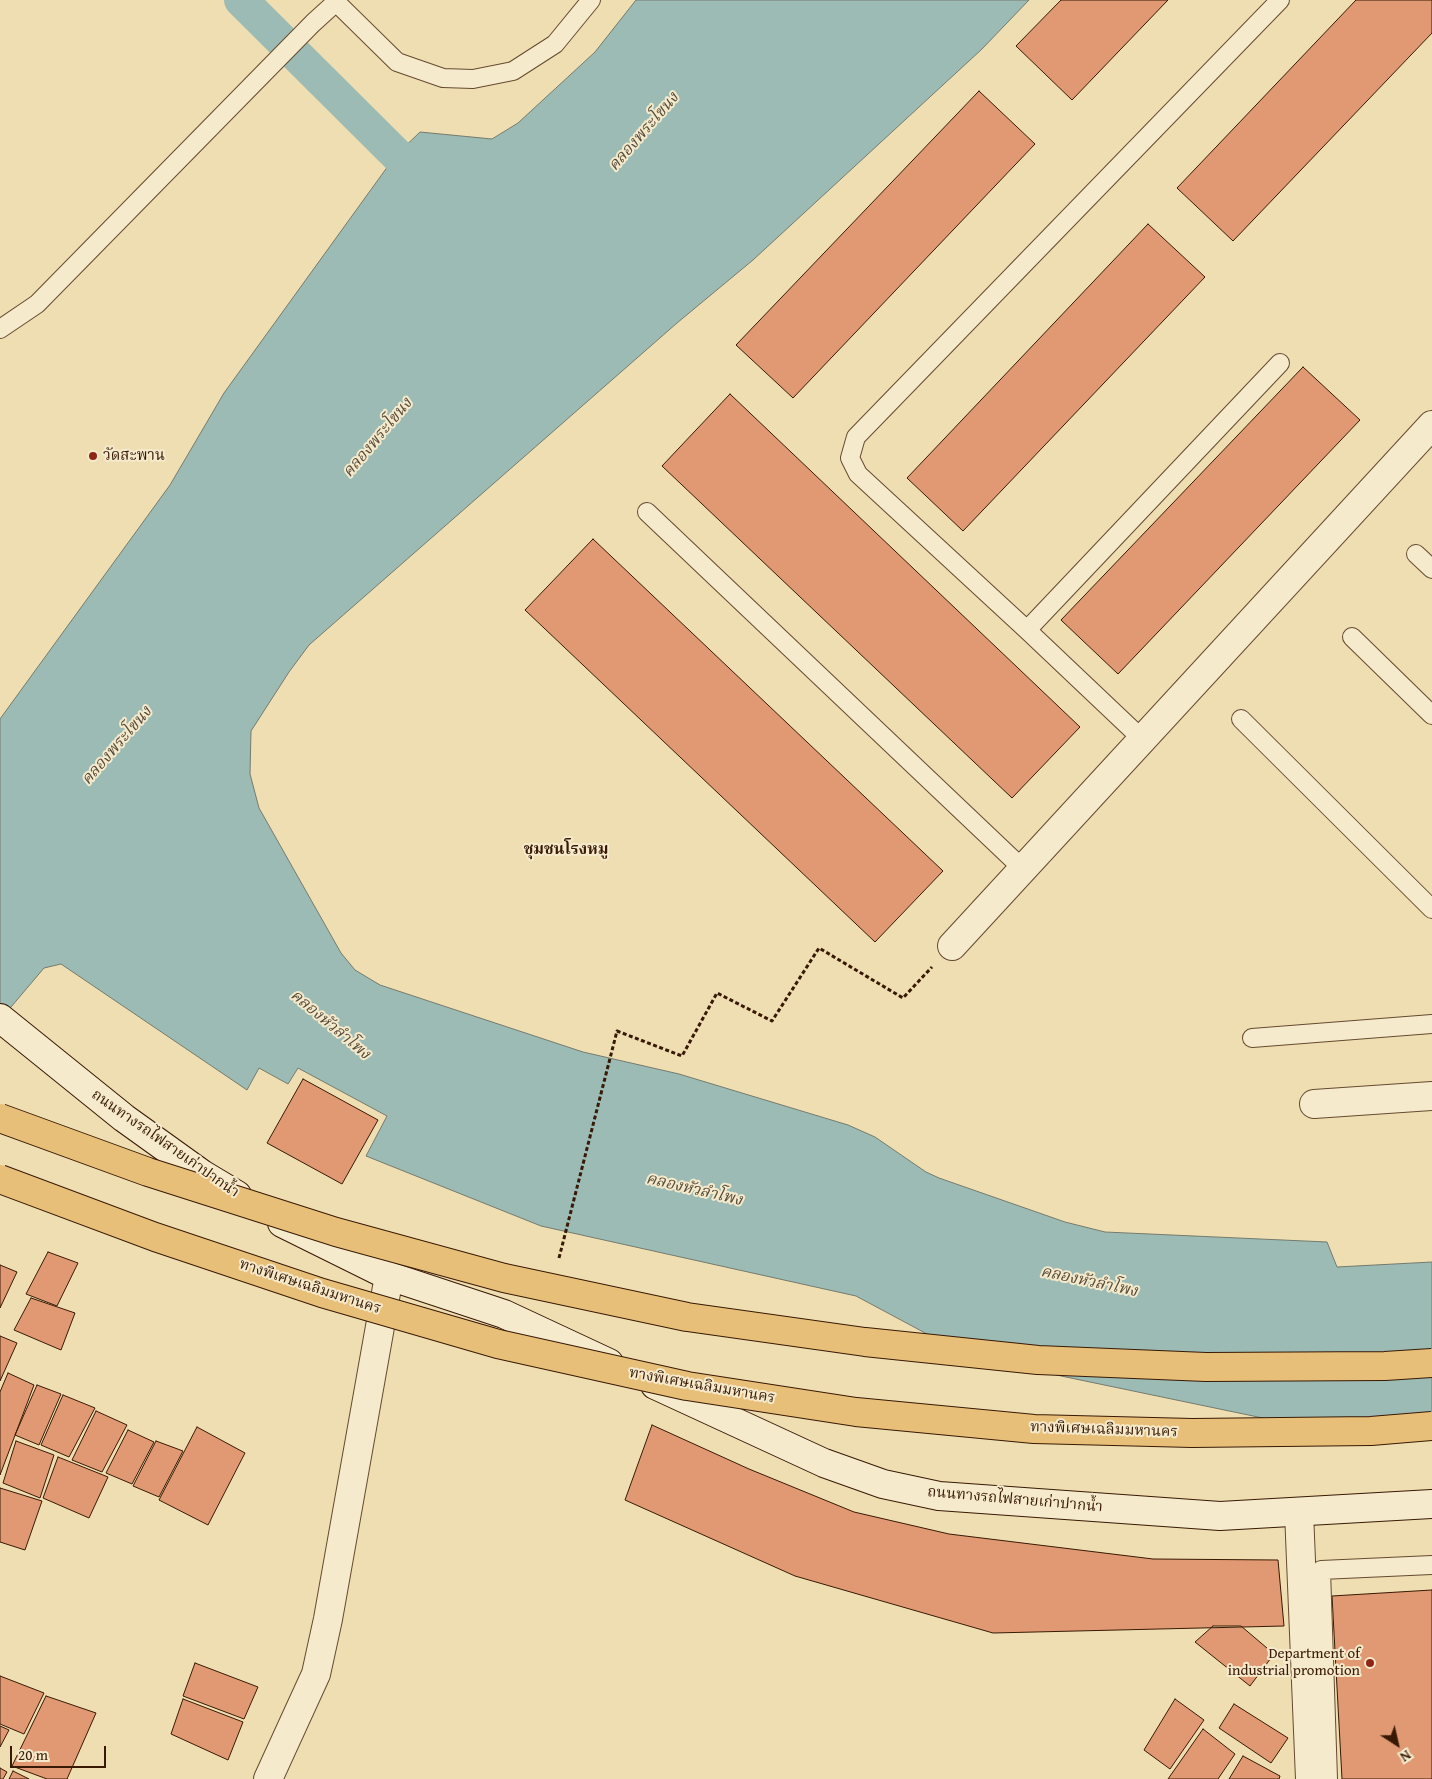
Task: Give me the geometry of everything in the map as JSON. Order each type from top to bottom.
[{"type":"highway","points":[[0,1118],[148,1172],[336,1232],[504,1278],[687,1317],[865,1342],[1038,1360],[1206,1367],[1385,1366],[1432,1363]]},
{"type":"highway","name":"ทางพิเศษเฉลิมมหานคร","points":[[0,1179],[155,1236],[322,1293],[498,1344],[686,1386],[856,1412],[1034,1429],[1192,1433],[1371,1431],[1432,1426]]},
{"type":"street","points":[[952,946],[1432,425]]},
{"type":"street","name":"ถนนทางรถไฟสายเก่าปากน้ำ","points":[[0,1018],[124,1118],[202,1174],[287,1226],[389,1276],[504,1314],[824,1463],[883,1484],[939,1496],[1211,1515],[1432,1504]]},
{"type":"street","points":[[1314,1104],[1432,1096]]},
{"type":"street","points":[[268,1779],[316,1674],[328,1619],[389,1276]]},
{"type":"street","points":[[1298,1512],[1310,1779]]},
{"type":"lane","points":[[0,328],[38,304],[335,1],[397,62],[443,78],[473,79],[513,71],[555,44],[591,0]]},
{"type":"lane","points":[[1142,739],[858,474],[850,458],[856,437],[1280,0]]},
{"type":"lane","points":[[1027,630],[1280,363]]},
{"type":"lane","points":[[647,512],[1023,869]]},
{"type":"lane","points":[[1416,554],[1432,569]]},
{"type":"lane","points":[[1352,637],[1432,715]]},
{"type":"lane","points":[[1241,719],[1432,909]]},
{"type":"lane","points":[[1252,1038],[1432,1024]]},
{"type":"lane","points":[[1328,1779],[1321,1570],[1432,1564]]},
{"type":"path","points":[[559,1259],[617,1031],[682,1056],[717,993],[772,1021],[819,948],[904,998],[952,946]]},
{"type":"water","points":[[636,0],[1029,0],[982,49],[753,260],[677,323],[309,645],[251,731],[250,774],[259,808],[341,953],[355,970],[380,985],[583,1052],[679,1074],[848,1125],[875,1137],[926,1172],[939,1178],[1065,1222],[1105,1232],[1327,1242],[1337,1267],[1432,1262],[1432,1438],[1354,1437],[970,1357],[856,1296],[541,1226],[366,1156],[387,1116],[298,1068],[288,1084],[259,1068],[247,1090],[61,964],[44,968],[0,1020],[0,719],[170,485],[224,393],[396,155],[420,132],[492,139],[518,123],[595,52]]},
{"type":"building","points":[[1061,0],[1168,0],[1072,100],[1016,46]]},
{"type":"building","points":[[1356,0],[1432,0],[1432,33],[1233,241],[1177,188]]},
{"type":"building","points":[[979,91],[1035,144],[793,398],[736,345]]},
{"type":"building","points":[[1148,224],[1205,277],[963,531],[907,478]]},
{"type":"building","points":[[1303,367],[1360,420],[1118,674],[1061,620]]},
{"type":"building","points":[[730,394],[1080,727],[1012,798],[662,466]]},
{"type":"building","points":[[593,539],[943,871],[875,942],[525,610]]},
{"type":"building","points":[[303,1079],[378,1120],[342,1184],[267,1143]]},
{"type":"building","points":[[48,1252],[78,1263],[57,1306],[26,1294]]},
{"type":"building","points":[[0,1265],[17,1272],[0,1308]]},
{"type":"building","points":[[31,1298],[75,1313],[61,1350],[14,1330]]},
{"type":"building","points":[[0,1336],[17,1343],[0,1381]]},
{"type":"building","points":[[8,1373],[34,1385],[0,1475],[0,1392]]},
{"type":"building","points":[[37,1385],[61,1394],[39,1445],[15,1435]]},
{"type":"building","points":[[63,1395],[95,1408],[69,1457],[41,1445]]},
{"type":"building","points":[[96,1411],[127,1425],[102,1472],[72,1460]]},
{"type":"building","points":[[652,1425],[749,1469],[854,1512],[949,1534],[1153,1559],[1278,1560],[1284,1626],[993,1633],[795,1576],[625,1500]]},
{"type":"building","points":[[197,1427],[245,1453],[208,1525],[159,1500]]},
{"type":"building","points":[[128,1430],[154,1442],[132,1484],[106,1473]]},
{"type":"building","points":[[16,1441],[54,1455],[40,1498],[3,1483]]},
{"type":"building","points":[[156,1441],[183,1451],[159,1497],[133,1486]]},
{"type":"building","points":[[58,1457],[108,1477],[89,1518],[43,1498]]},
{"type":"building","points":[[0,1488],[42,1501],[25,1550],[0,1542]]},
{"type":"building","name":"Department of industrial promotion","points":[[1432,1590],[1432,1779],[1342,1779],[1332,1596]]},
{"type":"building","points":[[1213,1626],[1241,1626],[1274,1654],[1250,1686],[1195,1642]]},
{"type":"building","points":[[195,1663],[258,1687],[244,1719],[183,1696]]},
{"type":"building","points":[[0,1676],[44,1693],[24,1734],[0,1724]]},
{"type":"building","points":[[46,1696],[96,1713],[67,1779],[47,1779],[12,1766]]},
{"type":"building","points":[[183,1699],[243,1722],[228,1760],[171,1734]]},
{"type":"building","points":[[1175,1699],[1204,1720],[1170,1769],[1144,1750]]},
{"type":"building","points":[[1234,1704],[1288,1738],[1271,1763],[1219,1728]]},
{"type":"building","points":[[0,1726],[9,1730],[0,1747]]},
{"type":"building","points":[[1203,1729],[1235,1754],[1218,1779],[1168,1779]]},
{"type":"building","points":[[1243,1756],[1280,1776],[1279,1779],[1229,1779]]},
{"type":"building","points":[[0,1768],[7,1772],[3,1779],[0,1779]]},
{"type":"building","points":[[13,1771],[29,1779],[9,1779]]},
{"type":"waterway","points":[[241,0],[429,187]]},
{"type":"place","name":"วัดสะพาน","points":[[93,456]]},
{"type":"place","name":"Department of industrial promotion","points":[[1370,1663]]},
{"type":"district","name":"ชุมชนโรงหมู","points":[[566,850]]},
{"type":"water label","name":"คลองพระโขนง","points":[[644,132]]},
{"type":"water label","name":"คลองพระโขนง","points":[[378,438]]},
{"type":"water label","name":"คลองพระโขนง","points":[[117,746]]},
{"type":"water label","name":"คลองหัวลำโพง","points":[[330,1025]]},
{"type":"water label","name":"คลองหัวลำโพง","points":[[694,1190]]},
{"type":"water label","name":"คลองหัวลำโพง","points":[[1089,1282]]}]
